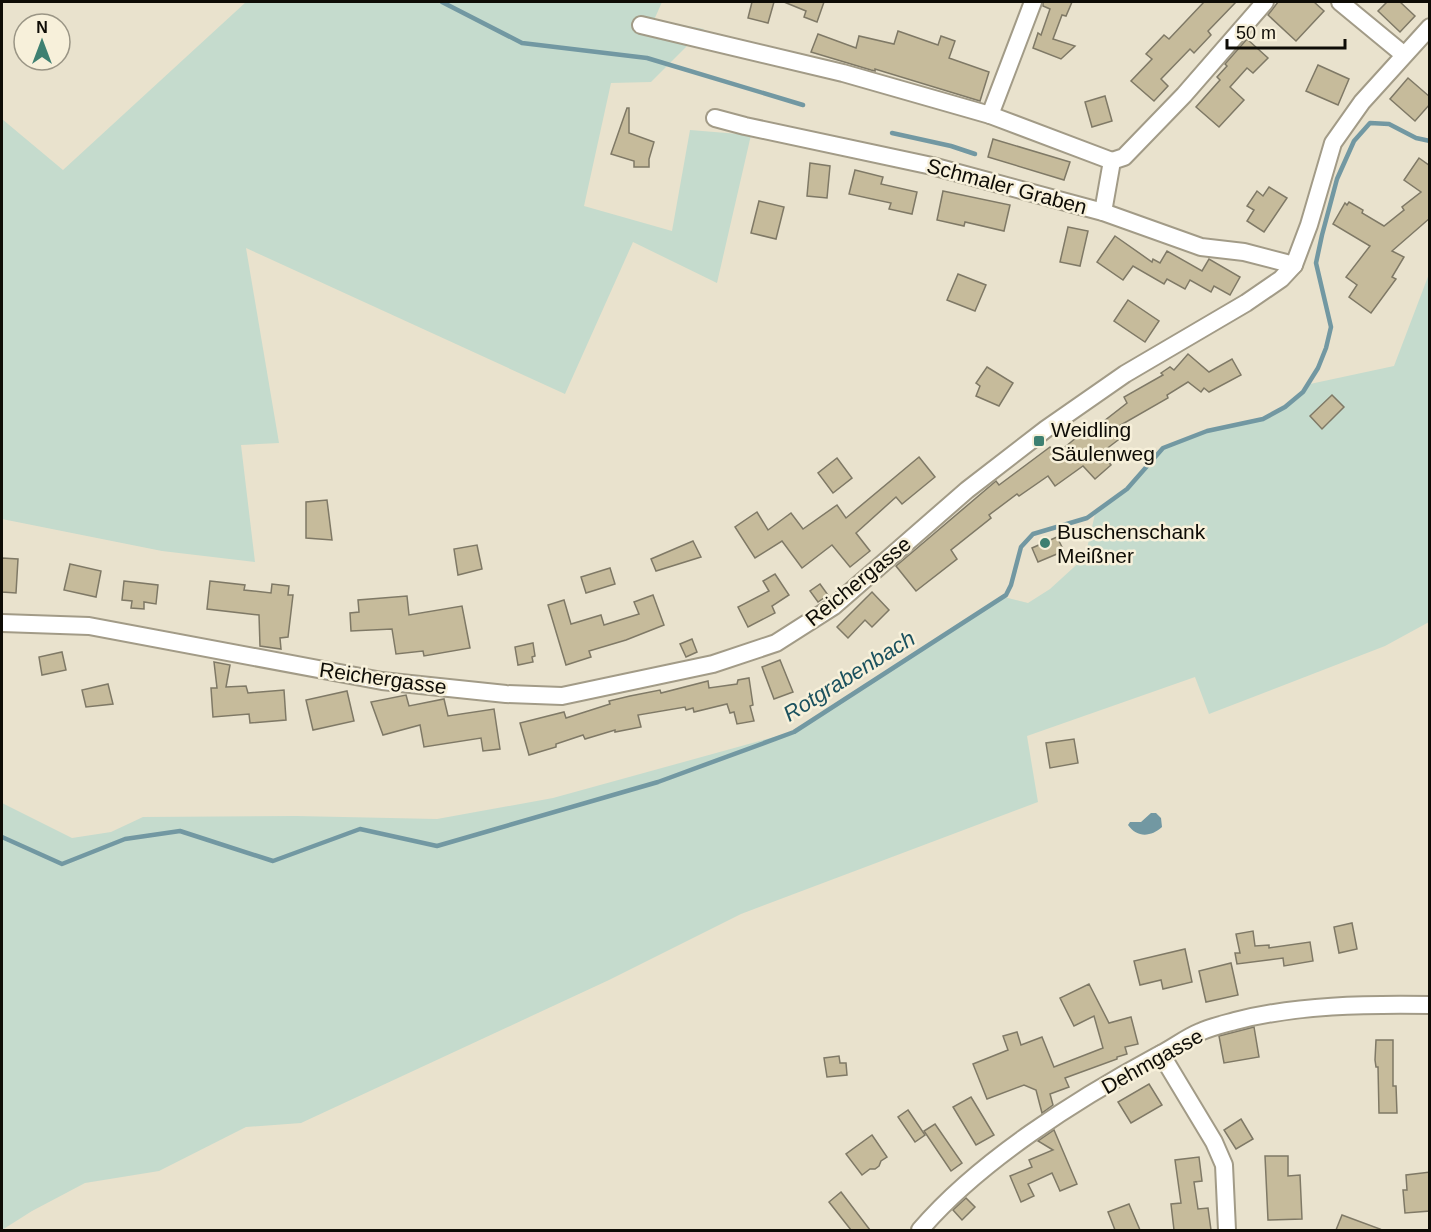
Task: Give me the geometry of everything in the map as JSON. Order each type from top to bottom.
[{"type":"street","points":[[990,115],[1033,2]]},
{"type":"street","points":[[641,25],[843,73],[990,115],[1112,161],[1124,157],[1184,95],[1265,2]]},
{"type":"street","points":[[1340,2],[1403,54]]},
{"type":"street","name":"Reichergasse","points":[[2,622],[89,626],[382,681],[506,694],[562,696],[713,664],[776,643],[834,606],[967,490],[1035,437],[1125,374],[1246,303],[1281,279],[1294,265],[1309,225],[1333,143],[1362,102],[1403,54],[1430,27]]},
{"type":"street","name":"Schmaler Graben","points":[[715,118],[932,166],[1103,212],[1201,247],[1244,252],[1294,265]]},
{"type":"street","points":[[1103,212],[1112,161]]},
{"type":"street","name":"Dehmgasse","points":[[920,1230],[940,1208],[1011,1148],[1111,1081],[1199,1032],[1236,1020],[1307,1009],[1376,1004],[1430,1005]]},
{"type":"street","points":[[1161,1054],[1214,1142],[1224,1165],[1227,1230]]},
{"type":"green space","points":[[246,2],[662,2],[654,20],[704,29],[651,82],[611,83],[584,206],[672,231],[690,130],[751,135],[717,283],[633,242],[565,394],[246,248],[279,443],[241,445],[255,562],[162,551],[2,519],[2,119],[63,170]]},
{"type":"green space","points":[[1429,274],[1429,622],[1385,646],[1209,714],[1195,677],[1027,736],[1038,802],[741,914],[609,980],[301,1123],[246,1127],[159,1171],[85,1183],[2,1230],[2,803],[72,838],[111,832],[143,817],[296,816],[437,819],[553,798],[796,731],[1004,597],[1028,603],[1050,589],[1085,557],[1095,514],[1130,488],[1166,447],[1216,428],[1264,419],[1289,406],[1310,384],[1394,366]]},
{"type":"water","points":[[1151,813],[1156,813],[1161,818],[1162,827],[1153,833],[1140,834],[1128,825],[1130,822],[1141,822]]},
{"type":"building","points":[[752,2],[774,2],[768,23],[748,18]]},
{"type":"building","points":[[784,2],[824,2],[817,22],[804,17],[806,11]]},
{"type":"building","points":[[1043,2],[1072,2],[1066,16],[1062,15],[1053,39],[1075,46],[1061,59],[1033,48],[1038,33],[1041,35],[1050,9],[1043,6]]},
{"type":"building","points":[[1204,2],[1236,2],[1208,31],[1211,35],[1194,53],[1190,49],[1161,79],[1168,86],[1154,101],[1131,81],[1152,59],[1146,54],[1164,35],[1169,39]]},
{"type":"building","points":[[1278,2],[1314,2],[1324,11],[1296,41],[1268,15]]},
{"type":"building","points":[[1387,2],[1400,2],[1415,16],[1400,32],[1378,11]]},
{"type":"building","points":[[898,31],[938,45],[941,36],[955,41],[949,58],[989,72],[980,101],[811,52],[818,34],[856,48],[859,36],[894,44]]},
{"type":"building","points":[[1247,39],[1268,58],[1253,73],[1247,68],[1230,87],[1244,100],[1219,127],[1196,107],[1220,80],[1217,77],[1227,66],[1225,64]]},
{"type":"building","points":[[1318,65],[1349,79],[1338,105],[1306,91]]},
{"type":"building","points":[[1408,78],[1430,97],[1430,104],[1415,121],[1390,99]]},
{"type":"building","points":[[1105,96],[1112,121],[1092,127],[1085,102]]},
{"type":"building","points":[[627,108],[629,108],[629,133],[654,142],[649,167],[634,167],[634,161],[611,154]]},
{"type":"building","points":[[993,139],[1070,162],[1064,180],[988,157]]},
{"type":"building","points":[[1419,158],[1430,166],[1430,218],[1392,251],[1404,257],[1392,277],[1396,279],[1371,313],[1349,297],[1357,285],[1346,277],[1370,246],[1333,224],[1345,203],[1347,205],[1349,202],[1384,226],[1404,210],[1402,207],[1421,192],[1404,180]]},
{"type":"building","points":[[810,163],[830,166],[827,198],[807,196]]},
{"type":"building","points":[[855,170],[883,177],[881,184],[917,192],[912,214],[889,209],[891,203],[849,194]]},
{"type":"building","points":[[1269,187],[1287,198],[1264,232],[1247,221],[1254,210],[1247,206],[1257,191],[1263,196]]},
{"type":"building","points":[[943,191],[1010,205],[1004,231],[965,222],[964,226],[937,220]]},
{"type":"building","points":[[759,201],[784,207],[776,239],[751,233]]},
{"type":"building","points":[[1068,227],[1088,231],[1080,266],[1060,262]]},
{"type":"building","points":[[1115,236],[1152,262],[1153,259],[1160,263],[1167,251],[1202,271],[1209,259],[1240,277],[1230,295],[1214,286],[1211,292],[1190,280],[1185,289],[1167,279],[1164,284],[1133,266],[1123,280],[1097,262]]},
{"type":"building","points":[[958,274],[986,285],[975,311],[947,300]]},
{"type":"building","points":[[1128,300],[1159,321],[1145,342],[1114,321]]},
{"type":"building","points":[[1188,354],[1209,372],[1232,359],[1241,375],[1209,392],[1204,388],[1201,392],[1188,382],[1167,395],[1168,398],[1119,426],[1126,434],[1101,453],[1111,465],[1095,479],[1083,466],[1055,486],[1048,476],[1019,496],[1017,494],[989,515],[991,518],[951,550],[957,559],[916,591],[896,566],[996,481],[999,485],[1050,447],[1059,452],[1083,432],[1086,435],[1127,403],[1124,397],[1163,375],[1161,373],[1170,367],[1174,370]]},
{"type":"building","points":[[987,367],[1013,383],[999,406],[976,396],[980,386],[976,383]]},
{"type":"building","points":[[1332,395],[1344,407],[1322,429],[1310,416]]},
{"type":"building","points":[[919,457],[935,477],[902,504],[896,497],[856,533],[870,551],[850,567],[832,545],[802,568],[782,541],[755,558],[735,527],[757,512],[768,530],[791,513],[803,529],[837,505],[846,518]]},
{"type":"building","points":[[837,458],[852,478],[833,493],[818,473]]},
{"type":"building","points":[[327,500],[332,540],[306,538],[306,502]]},
{"type":"building","points":[[1057,537],[1064,551],[1038,562],[1032,548]]},
{"type":"building","points":[[693,541],[701,557],[656,571],[651,559]]},
{"type":"building","points":[[477,545],[482,569],[458,575],[454,549]]},
{"type":"building","points":[[2,558],[18,559],[16,593],[2,592]]},
{"type":"building","points":[[70,564],[101,571],[96,597],[64,590]]},
{"type":"building","points":[[610,568],[615,584],[586,593],[581,577]]},
{"type":"building","points":[[775,574],[789,595],[772,606],[775,613],[748,627],[738,607],[769,591],[763,581]]},
{"type":"building","points":[[124,581],[158,585],[156,604],[144,602],[144,609],[131,608],[132,601],[122,600]]},
{"type":"building","points":[[210,581],[245,585],[244,590],[271,593],[272,584],[289,586],[288,595],[293,595],[288,637],[280,638],[281,649],[260,646],[259,615],[207,609]]},
{"type":"building","points":[[820,584],[828,595],[818,602],[810,591]]},
{"type":"building","points":[[872,592],[889,610],[872,627],[865,620],[848,638],[837,627]]},
{"type":"building","points":[[653,595],[664,625],[589,651],[591,657],[566,665],[548,605],[564,600],[571,624],[601,615],[604,625],[639,614],[634,602]]},
{"type":"building","points":[[407,596],[409,615],[462,606],[470,648],[424,656],[423,651],[396,654],[392,629],[351,631],[350,613],[359,612],[358,600]]},
{"type":"building","points":[[692,639],[697,652],[686,657],[680,644]]},
{"type":"building","points":[[533,643],[535,656],[532,657],[533,662],[518,665],[515,647]]},
{"type":"building","points":[[62,652],[66,670],[42,675],[39,657]]},
{"type":"building","points":[[780,660],[793,692],[774,699],[762,667]]},
{"type":"building","points":[[214,662],[230,665],[226,687],[246,686],[248,693],[284,690],[286,720],[250,723],[249,714],[213,717],[211,688],[217,688]]},
{"type":"building","points":[[749,678],[753,705],[750,706],[754,721],[737,724],[734,712],[730,713],[727,704],[694,712],[693,708],[686,710],[685,707],[638,715],[641,727],[615,732],[615,730],[585,739],[583,735],[556,744],[556,747],[529,755],[520,723],[564,712],[566,718],[610,704],[609,701],[660,690],[661,693],[708,681],[709,688],[737,684],[738,680]]},
{"type":"building","points":[[108,684],[113,704],[86,707],[82,690]]},
{"type":"building","points":[[347,691],[354,721],[313,730],[306,700]]},
{"type":"building","points":[[406,695],[409,706],[444,699],[448,716],[494,709],[500,749],[483,751],[481,738],[424,747],[420,725],[383,735],[371,702]]},
{"type":"building","points":[[1074,739],[1078,763],[1050,768],[1046,743]]},
{"type":"building","points":[[1352,923],[1357,949],[1339,953],[1334,927]]},
{"type":"building","points":[[1253,931],[1255,946],[1269,945],[1269,948],[1310,942],[1313,961],[1284,966],[1283,958],[1237,964],[1235,953],[1240,953],[1236,934]]},
{"type":"building","points":[[1185,949],[1192,982],[1163,989],[1161,980],[1140,985],[1134,961]]},
{"type":"building","points":[[1231,963],[1238,995],[1206,1002],[1199,971]]},
{"type":"building","points":[[1089,984],[1109,1023],[1131,1017],[1138,1044],[1125,1047],[1127,1054],[1117,1059],[1065,1078],[1069,1087],[1050,1094],[1053,1105],[1042,1113],[1036,1090],[1024,1085],[987,1099],[973,1064],[1008,1050],[1003,1036],[1017,1032],[1021,1045],[1042,1037],[1054,1067],[1103,1048],[1094,1016],[1074,1026],[1060,998]]},
{"type":"building","points":[[1254,1027],[1259,1057],[1224,1063],[1219,1036]]},
{"type":"building","points":[[1376,1040],[1393,1040],[1393,1086],[1396,1086],[1397,1113],[1379,1113],[1378,1067],[1376,1067],[1375,1060]]},
{"type":"building","points":[[839,1056],[840,1063],[846,1063],[847,1075],[827,1077],[824,1058]]},
{"type":"building","points":[[1149,1084],[1162,1105],[1131,1123],[1118,1102]]},
{"type":"building","points":[[971,1097],[994,1135],[976,1145],[953,1107]]},
{"type":"building","points":[[908,1110],[925,1135],[915,1142],[898,1117]]},
{"type":"building","points":[[1241,1119],[1253,1139],[1236,1149],[1224,1130]]},
{"type":"building","points":[[935,1124],[962,1163],[951,1171],[924,1131]]},
{"type":"building","points":[[1054,1130],[1077,1184],[1060,1191],[1052,1173],[1028,1184],[1034,1196],[1021,1202],[1010,1176],[1032,1167],[1029,1160],[1053,1150],[1038,1141]]},
{"type":"building","points":[[872,1135],[887,1157],[875,1169],[870,1169],[862,1175],[846,1154]]},
{"type":"building","points":[[1265,1156],[1288,1156],[1288,1176],[1300,1175],[1302,1219],[1268,1220]]},
{"type":"building","points":[[1199,1157],[1202,1181],[1194,1182],[1198,1209],[1208,1208],[1211,1230],[1174,1230],[1171,1204],[1181,1203],[1175,1160]]},
{"type":"building","points":[[1430,1172],[1430,1211],[1405,1213],[1403,1190],[1407,1190],[1406,1175]]},
{"type":"building","points":[[841,1192],[870,1230],[851,1230],[829,1202]]},
{"type":"building","points":[[966,1198],[975,1207],[962,1220],[953,1210]]},
{"type":"building","points":[[1129,1204],[1140,1230],[1115,1230],[1108,1212]]},
{"type":"building","points":[[1342,1215],[1380,1229],[1336,1230]]},
{"type":"waterway","name":"Schmaler Graben","points":[[442,2],[522,43],[647,58],[803,105]]},
{"type":"waterway","name":"Rotgrabenbach","points":[[2,837],[62,864],[125,839],[180,831],[273,861],[360,829],[437,846],[658,782],[794,732],[1006,595],[1021,547],[1033,534],[1087,518],[1127,489],[1163,448],[1207,431],[1263,419],[1285,407],[1303,392],[1318,368],[1331,327],[1316,263],[1337,179],[1354,141],[1370,123],[1389,124],[1416,138],[1430,141]]},
{"type":"waterway","name":"Schmaler Graben","points":[[892,133],[951,146],[975,154]]},
{"type":"place","name":"Weidling Säulenweg","points":[[1039,441]]},
{"type":"place","name":"Buschenschank Meißner","points":[[1045,543]]}]
